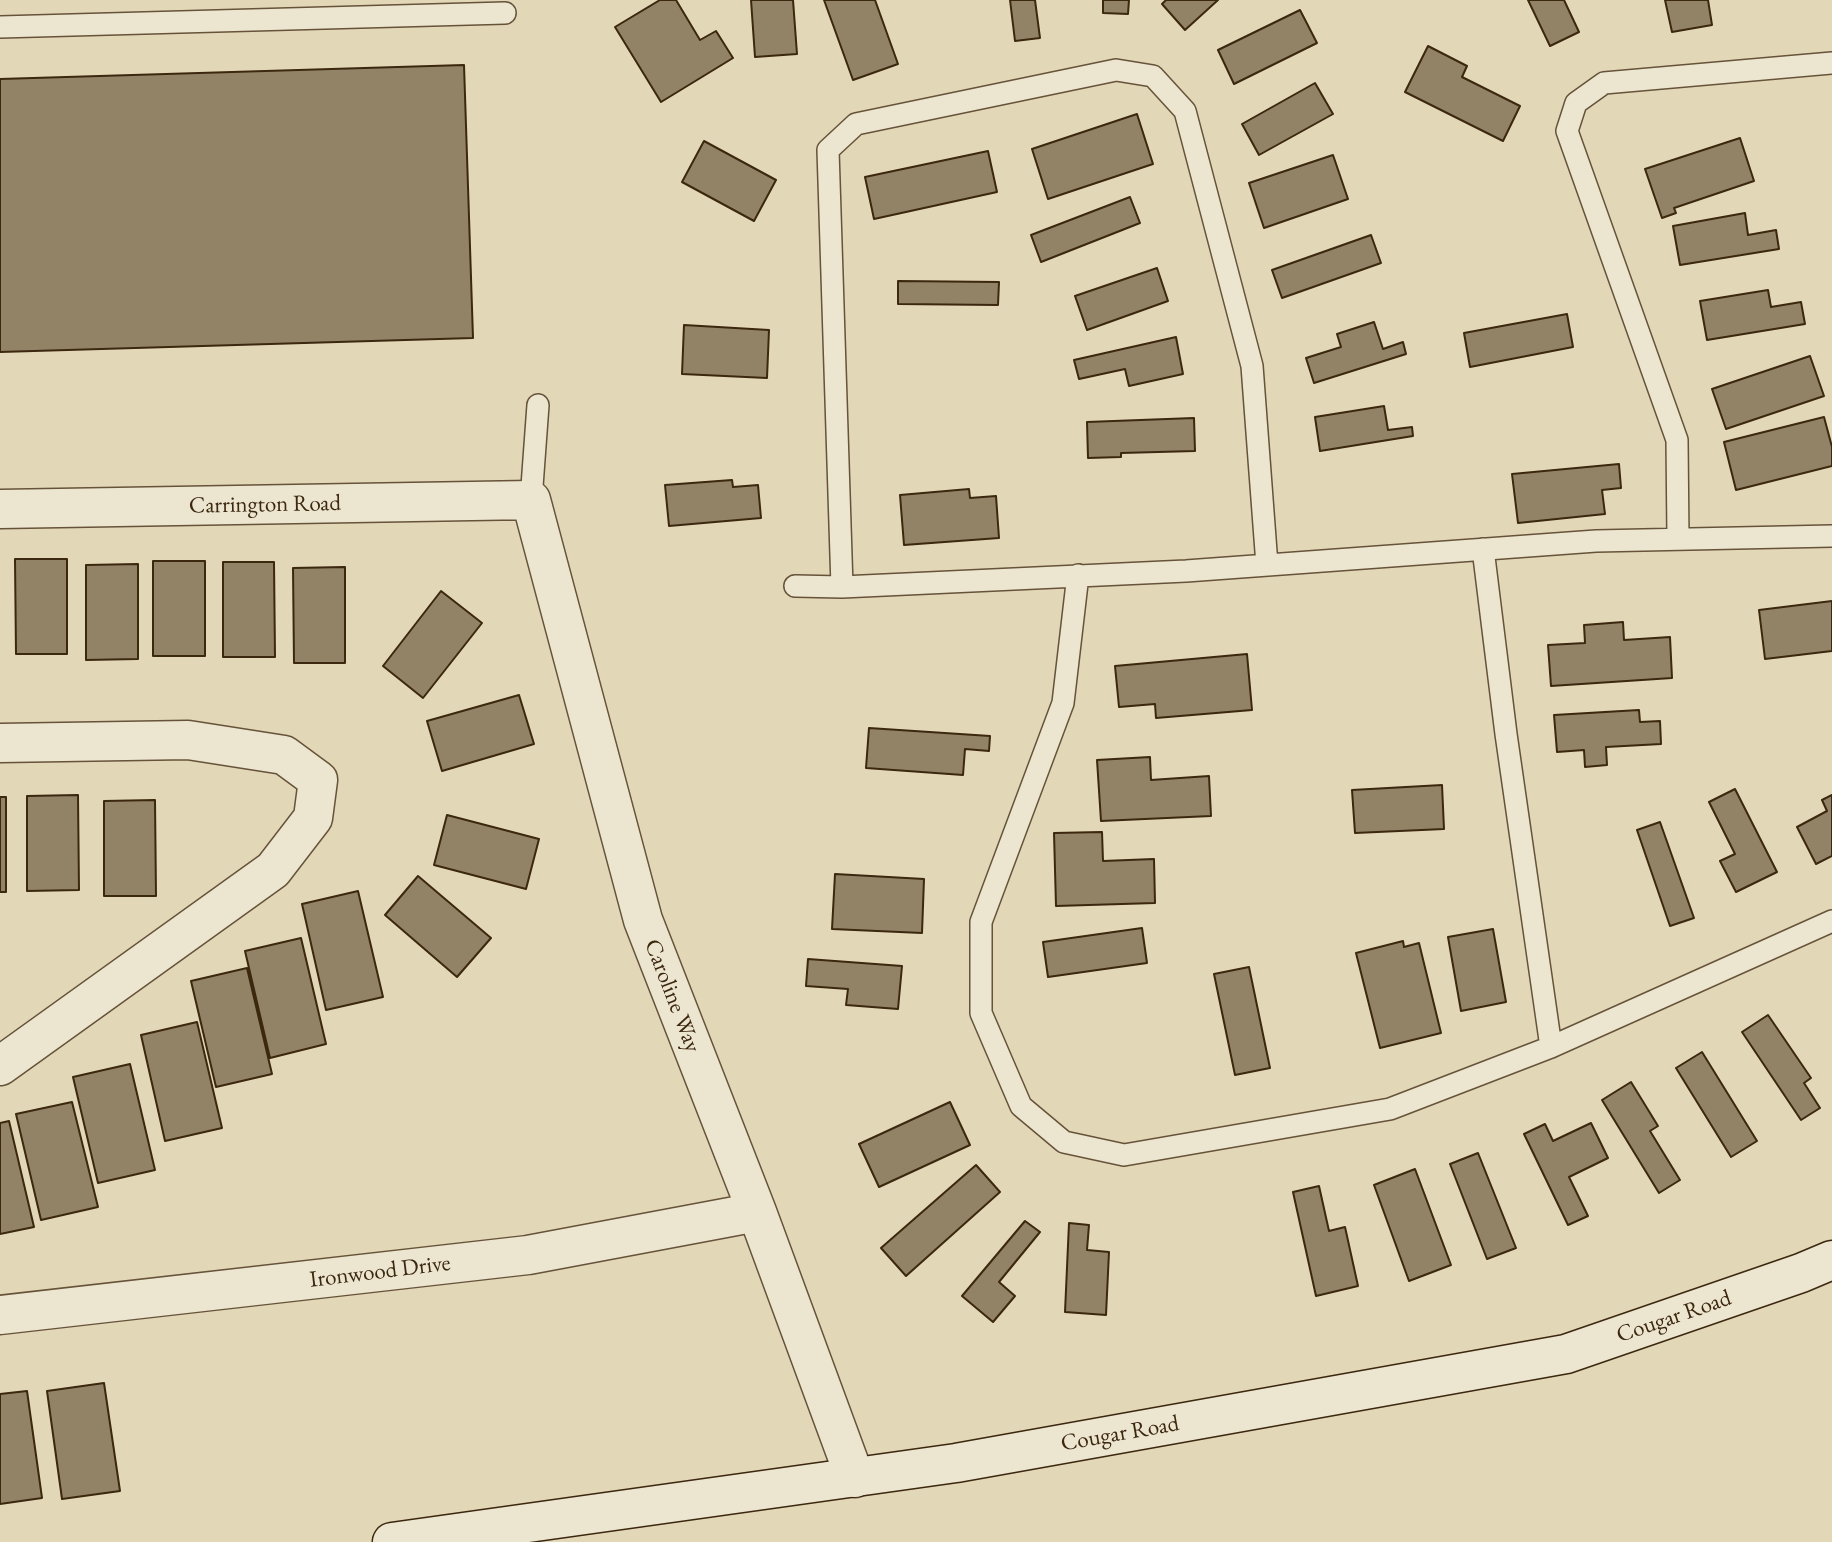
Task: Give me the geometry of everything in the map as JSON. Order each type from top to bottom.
[{"type":"street","name":"Carrington Road","points":[[0,509],[531,500]]},
{"type":"street","name":"Caroline Way","points":[[531,500],[643,920],[757,1212],[855,1478]]},
{"type":"street","points":[[0,743],[188,740],[284,755],[318,780],[313,818],[273,870],[0,1066]]},
{"type":"street","name":"Ironwood Drive","points":[[0,1315],[528,1255],[757,1212]]},
{"type":"street","name":"Cougar Road","points":[[393,1542],[956,1463],[1566,1353],[1832,1260]]},
{"type":"lane","points":[[0,27],[505,13]]},
{"type":"lane","points":[[1678,539],[1677,440],[1567,131],[1576,103],[1604,83],[1832,63]]},
{"type":"lane","points":[[842,587],[828,150],[856,124],[1116,70],[1153,76],[1185,111],[1252,366],[1267,565]]},
{"type":"lane","points":[[531,500],[538,405]]},
{"type":"lane","points":[[795,586],[842,587],[1186,571],[1596,541],[1832,536]]},
{"type":"lane","points":[[1483,549],[1550,1047]]},
{"type":"lane","points":[[1078,575],[1063,703],[981,922],[981,1013],[1021,1106],[1064,1142],[1124,1155],[1390,1110],[1550,1047],[1832,921]]},
{"type":"building","points":[[660,0],[676,0],[700,40],[716,31],[733,58],[661,102],[615,27]]},
{"type":"building","points":[[751,0],[793,0],[797,54],[755,57]]},
{"type":"building","points":[[824,0],[875,0],[898,64],[853,80]]},
{"type":"building","points":[[1010,0],[1035,0],[1040,38],[1015,41]]},
{"type":"building","points":[[1103,0],[1129,0],[1128,14],[1103,13]]},
{"type":"building","points":[[1166,0],[1218,0],[1185,30],[1162,4]]},
{"type":"building","points":[[1528,0],[1564,0],[1579,32],[1550,46]]},
{"type":"building","points":[[1665,0],[1708,0],[1712,25],[1672,32]]},
{"type":"building","points":[[1300,10],[1317,43],[1234,84],[1218,50]]},
{"type":"building","points":[[1428,46],[1467,66],[1462,77],[1520,106],[1503,141],[1405,92]]},
{"type":"building","points":[[464,65],[473,338],[0,352],[0,79]]},
{"type":"building","points":[[1315,83],[1333,114],[1259,155],[1242,124]]},
{"type":"building","points":[[1137,114],[1153,164],[1048,199],[1032,149]]},
{"type":"building","points":[[1740,138],[1754,181],[1674,208],[1676,213],[1662,218],[1645,169]]},
{"type":"building","points":[[704,141],[776,180],[754,221],[682,182]]},
{"type":"building","points":[[988,151],[997,192],[874,219],[865,177]]},
{"type":"building","points":[[1333,155],[1348,199],[1264,228],[1249,183]]},
{"type":"building","points":[[1130,197],[1140,223],[1041,262],[1031,235]]},
{"type":"building","points":[[1745,213],[1748,235],[1776,230],[1779,249],[1680,265],[1673,226]]},
{"type":"building","points":[[1371,235],[1381,263],[1282,298],[1272,270]]},
{"type":"building","points":[[1157,268],[1168,301],[1087,330],[1075,296]]},
{"type":"building","points":[[898,281],[999,282],[998,305],[898,304]]},
{"type":"building","points":[[1768,290],[1771,307],[1801,302],[1805,324],[1707,340],[1700,301]]},
{"type":"building","points":[[1567,314],[1573,347],[1470,367],[1464,333]]},
{"type":"building","points":[[1374,322],[1383,349],[1403,342],[1406,354],[1314,383],[1306,358],[1341,347],[1337,334]]},
{"type":"building","points":[[684,325],[769,330],[767,378],[682,374]]},
{"type":"building","points":[[1176,337],[1183,374],[1129,386],[1125,369],[1079,379],[1074,360]]},
{"type":"building","points":[[1810,356],[1824,396],[1726,429],[1712,389]]},
{"type":"building","points":[[1384,406],[1388,430],[1412,427],[1413,436],[1320,451],[1315,417]]},
{"type":"building","points":[[1824,417],[1832,447],[1832,466],[1736,490],[1724,442]]},
{"type":"building","points":[[1194,418],[1195,451],[1121,453],[1121,457],[1088,458],[1087,422]]},
{"type":"building","points":[[1619,464],[1621,488],[1602,490],[1605,514],[1518,523],[1512,474]]},
{"type":"building","points":[[732,480],[733,487],[758,485],[761,518],[669,526],[665,485]]},
{"type":"building","points":[[969,489],[970,498],[996,496],[999,538],[904,545],[900,495]]},
{"type":"building","points":[[15,559],[67,559],[67,654],[16,654]]},
{"type":"building","points":[[153,561],[205,561],[205,656],[153,656]]},
{"type":"building","points":[[223,562],[274,562],[275,657],[223,657]]},
{"type":"building","points":[[138,564],[138,659],[86,660],[86,565]]},
{"type":"building","points":[[345,567],[345,663],[294,663],[293,568]]},
{"type":"building","points":[[441,591],[482,623],[423,698],[383,666]]},
{"type":"building","points":[[1832,601],[1832,651],[1765,659],[1759,610]]},
{"type":"building","points":[[1623,622],[1624,640],[1670,637],[1672,678],[1551,686],[1548,645],[1585,643],[1584,625]]},
{"type":"building","points":[[1247,654],[1252,710],[1156,718],[1155,704],[1119,707],[1115,666]]},
{"type":"building","points":[[519,695],[534,744],[442,771],[427,721]]},
{"type":"building","points":[[1639,710],[1640,722],[1660,721],[1661,744],[1606,747],[1607,765],[1585,767],[1584,750],[1557,752],[1554,715]]},
{"type":"building","points":[[869,728],[990,736],[989,751],[965,749],[963,775],[866,768]]},
{"type":"building","points":[[1150,757],[1151,780],[1209,776],[1211,816],[1101,821],[1097,760]]},
{"type":"building","points":[[1442,785],[1444,829],[1355,833],[1352,790]]},
{"type":"building","points":[[1735,789],[1777,872],[1736,892],[1720,861],[1735,854],[1709,802]]},
{"type":"building","points":[[78,795],[79,890],[27,891],[27,796]]},
{"type":"building","points":[[1832,795],[1832,856],[1816,864],[1797,827],[1827,811],[1822,800]]},
{"type":"building","points":[[0,797],[6,797],[6,892],[0,892]]},
{"type":"building","points":[[155,800],[156,896],[104,896],[104,801]]},
{"type":"building","points":[[447,815],[539,839],[526,889],[434,865]]},
{"type":"building","points":[[1660,822],[1694,918],[1670,926],[1637,830]]},
{"type":"building","points":[[1102,832],[1103,861],[1154,859],[1155,903],[1056,906],[1054,833]]},
{"type":"building","points":[[835,874],[924,879],[922,933],[832,929]]},
{"type":"building","points":[[418,876],[491,938],[457,977],[385,915]]},
{"type":"building","points":[[358,891],[383,997],[326,1010],[302,904]]},
{"type":"building","points":[[1142,928],[1147,963],[1048,977],[1043,942]]},
{"type":"building","points":[[1493,929],[1506,1002],[1461,1011],[1448,937]]},
{"type":"building","points":[[301,938],[326,1044],[270,1058],[245,951]]},
{"type":"building","points":[[1403,941],[1404,947],[1419,943],[1441,1033],[1380,1048],[1356,953]]},
{"type":"building","points":[[808,959],[902,966],[898,1009],[846,1005],[848,989],[806,986]]},
{"type":"building","points":[[1249,967],[1270,1068],[1235,1075],[1214,974]]},
{"type":"building","points":[[247,968],[272,1074],[216,1087],[191,981]]},
{"type":"building","points":[[1768,1015],[1811,1078],[1804,1083],[1820,1108],[1801,1120],[1742,1032]]},
{"type":"building","points":[[197,1022],[222,1128],[165,1141],[141,1035]]},
{"type":"building","points":[[1702,1052],[1757,1141],[1731,1157],[1676,1068]]},
{"type":"building","points":[[130,1064],[155,1170],[98,1183],[73,1077]]},
{"type":"building","points":[[1631,1082],[1658,1126],[1650,1131],[1680,1180],[1659,1193],[1602,1100]]},
{"type":"building","points":[[72,1102],[98,1207],[41,1220],[16,1114]]},
{"type":"building","points":[[950,1102],[970,1145],[879,1187],[859,1144]]},
{"type":"building","points":[[9,1121],[34,1227],[0,1234],[0,1123]]},
{"type":"building","points":[[1591,1123],[1608,1158],[1569,1177],[1588,1216],[1568,1225],[1524,1134],[1545,1124],[1553,1141]]},
{"type":"building","points":[[1478,1153],[1516,1248],[1487,1259],[1450,1164]]},
{"type":"building","points":[[976,1165],[1000,1192],[906,1276],[881,1248]]},
{"type":"building","points":[[1415,1169],[1451,1265],[1409,1281],[1374,1185]]},
{"type":"building","points":[[1319,1186],[1329,1231],[1345,1227],[1358,1286],[1316,1296],[1293,1192]]},
{"type":"building","points":[[1025,1221],[1040,1232],[999,1282],[1015,1296],[993,1322],[962,1296]]},
{"type":"building","points":[[1069,1223],[1089,1225],[1087,1250],[1109,1252],[1106,1315],[1065,1312]]},
{"type":"building","points":[[104,1383],[120,1491],[62,1499],[47,1391]]},
{"type":"building","points":[[27,1391],[42,1498],[0,1504],[0,1394]]}]
